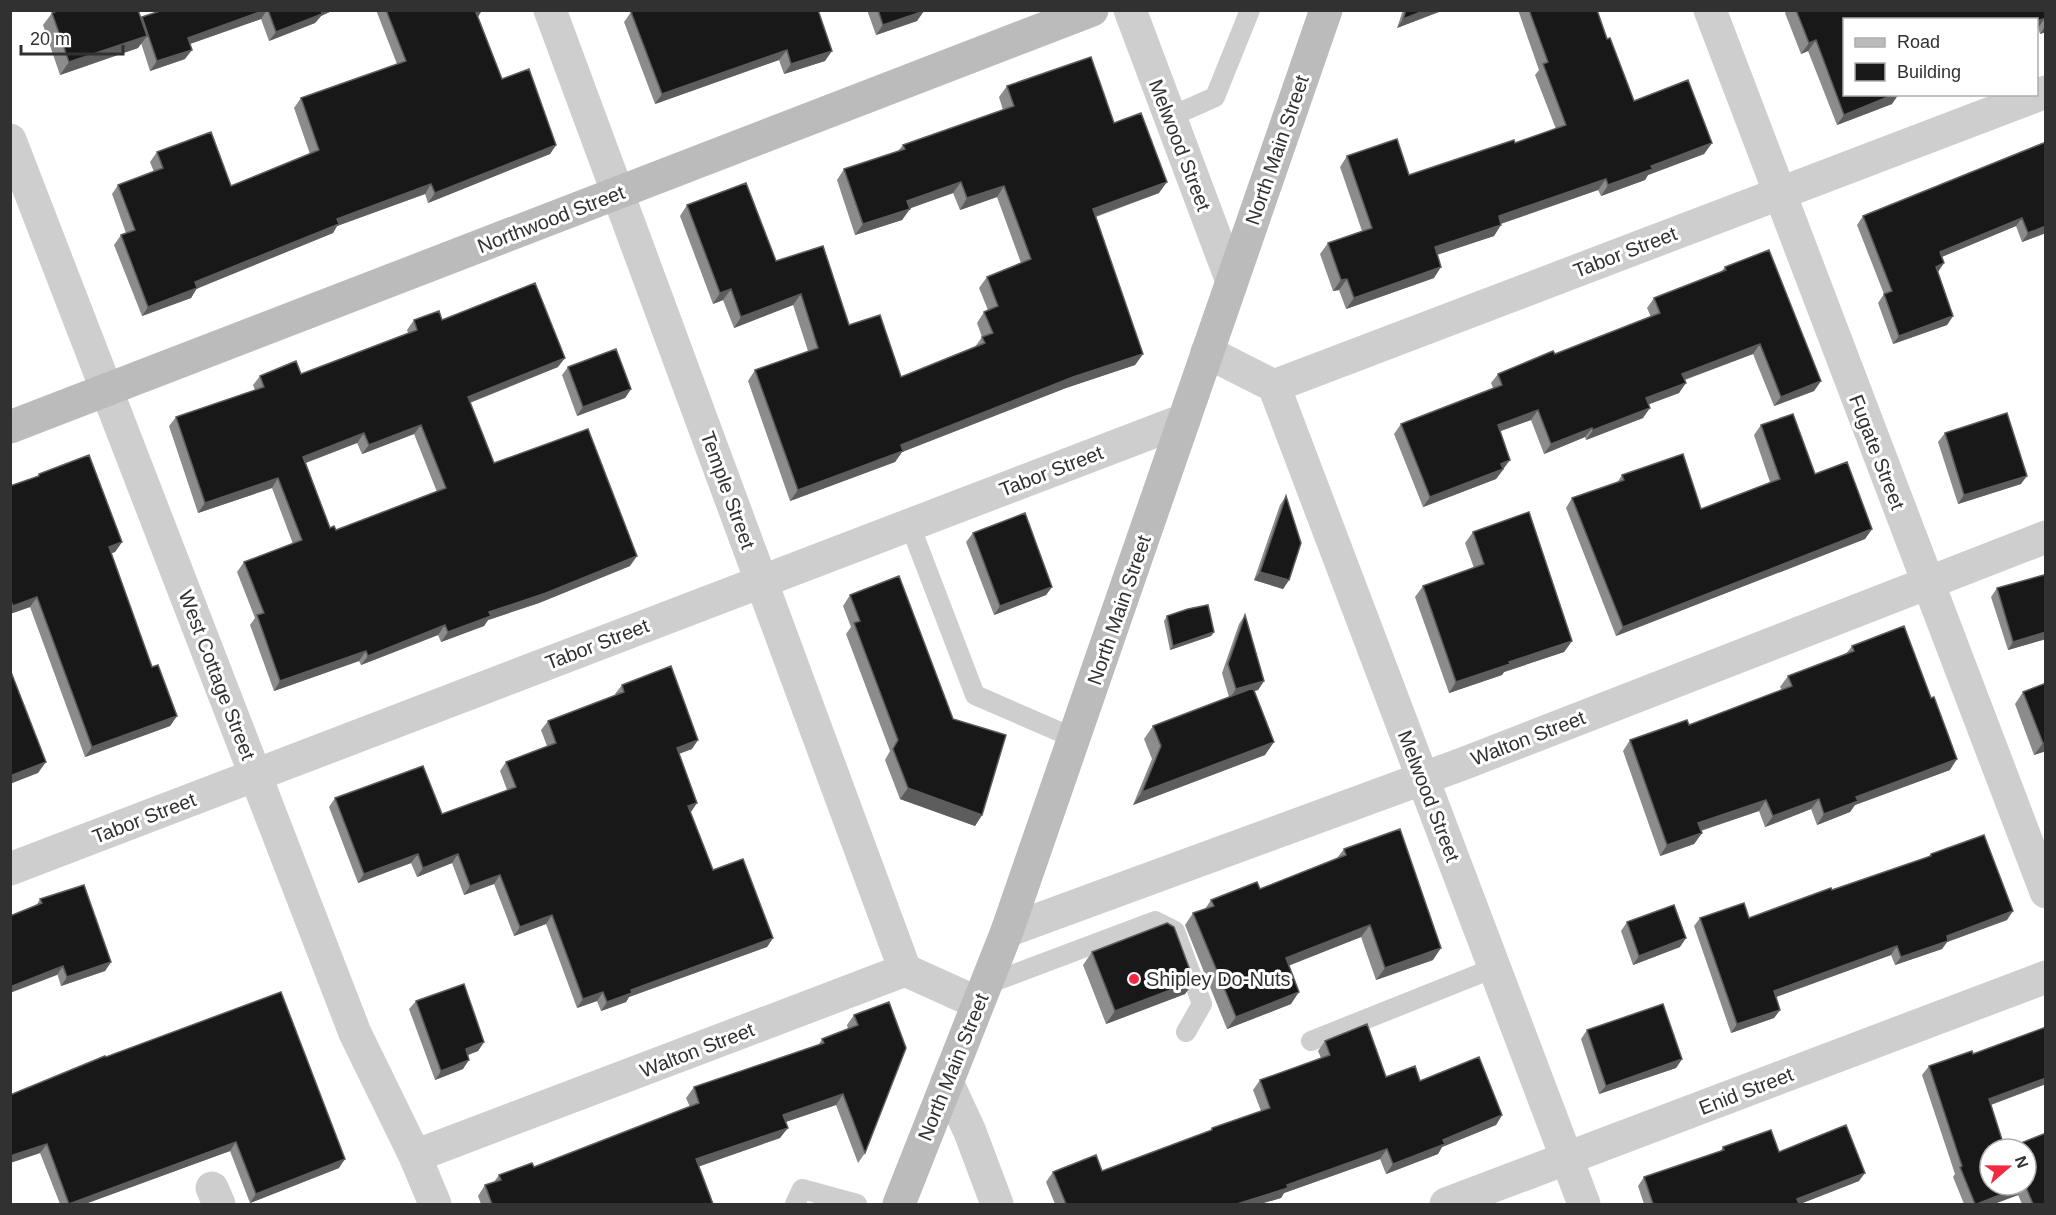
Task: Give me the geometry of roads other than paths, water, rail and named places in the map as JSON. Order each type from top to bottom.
[{"type":"main road","name":"Northwood Street","points":[[10,427],[1092,10]]},
{"type":"main road","name":"North Main Street","points":[[899,1204],[1007,931],[1326,10]]},
{"type":"street","name":"Temple Street","points":[[550,10],[905,970]]},
{"type":"street","name":"Melwood Street","points":[[1130,10],[1232,279]]},
{"type":"street","name":"Fugate Street","points":[[1710,10],[2046,892]]},
{"type":"street","name":"Tabor Street","points":[[1274,386],[2035,96]]},
{"type":"street","name":"West Cottage Street","points":[[10,140],[355,1034],[435,1204]]},
{"type":"street","points":[[1207,352],[1274,386]]},
{"type":"street","name":"Melwood Street","points":[[1274,386],[1584,1204]]},
{"type":"street","name":"Tabor Street","points":[[10,869],[1184,420]]},
{"type":"street","name":"Walton Street","points":[[1007,931],[1422,779],[2046,537]]},
{"type":"street","points":[[905,970],[982,994]]},
{"type":"street","name":"Walton Street","points":[[414,1156],[905,970]]},
{"type":"street","name":"Enid Street","points":[[1446,1204],[2046,977]]},
{"type":"street","points":[[946,1082],[970,1132],[997,1204]]},
{"type":"lane","points":[[1170,117],[1215,97],[1250,10]]},
{"type":"lane","points":[[910,525],[975,695],[1074,738]]},
{"type":"lane","points":[[982,994],[1155,921],[1175,931],[1202,1004],[1186,1032]]},
{"type":"lane","points":[[1311,1041],[1494,968]]},
{"type":"lane","points":[[795,1204],[801,1189],[856,1204]]},
{"type":"place","name":"Shipley Do-Nuts","points":[[1134,979]]}]
